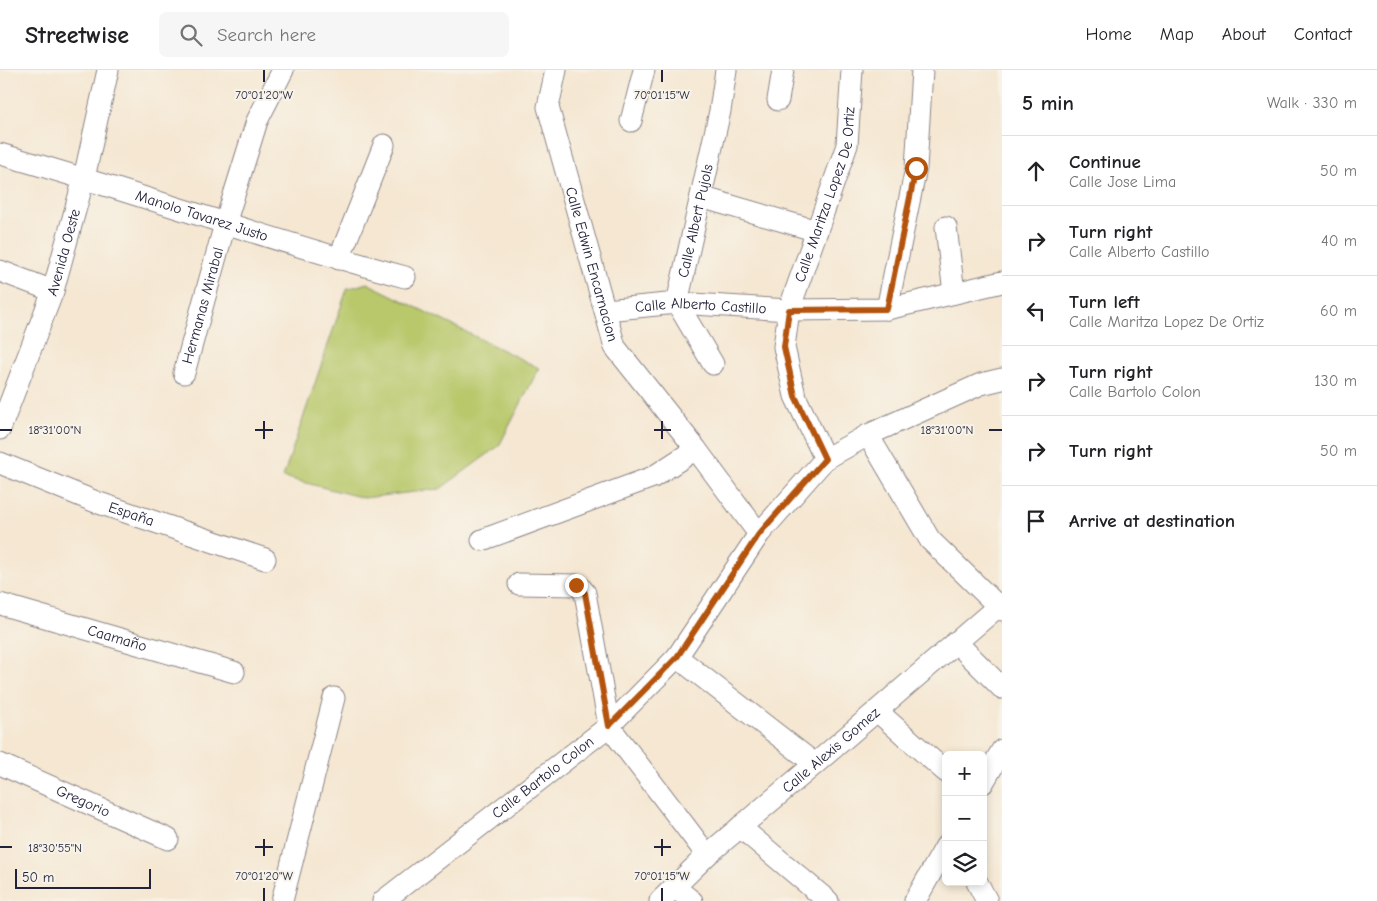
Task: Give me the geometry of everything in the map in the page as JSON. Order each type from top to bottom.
[{"type":"street","name":"Avenida Oeste","points":[[0,429],[53,291],[84,178],[108,70]]},
{"type":"street","name":"Hermanas Mirabal","points":[[184,374],[225,224],[257,121],[283,70]]},
{"type":"street","name":"Calle Edwin Encarnacion","points":[[556,70],[548,107],[615,347],[696,449],[759,534]]},
{"type":"street","points":[[631,120],[644,70]]},
{"type":"street","name":"Calle Albert Pujols","points":[[677,303],[720,111],[726,70]]},
{"type":"street","points":[[778,100],[783,70]]},
{"type":"street","name":"Calle Maritza Lopez De Ortiz","points":[[825,459],[795,396],[784,347],[789,310],[848,145],[852,70]]},
{"type":"street","points":[[887,309],[916,168],[922,70]]},
{"type":"street","points":[[339,259],[384,145]]},
{"type":"street","name":"Manolo Tavarez Justo","points":[[0,154],[84,178],[339,259],[405,277]]},
{"type":"street","points":[[701,197],[817,231]]},
{"type":"street","points":[[946,227],[954,293]]},
{"type":"street","points":[[0,271],[53,291]]},
{"type":"street","name":"Calle Alberto Castillo","points":[[606,310],[677,303],[789,310],[887,309],[1002,282]]},
{"type":"street","points":[[677,303],[713,364]]},
{"type":"street","name":"Calle Bartolo Colon","points":[[383,901],[609,726],[677,657],[759,534],[825,459],[868,435],[981,384],[1002,380]]},
{"type":"street","points":[[868,435],[930,540],[1001,606]]},
{"type":"street","points":[[482,540],[653,476],[696,449]]},
{"type":"street","name":"España","points":[[0,464],[96,502],[266,559]]},
{"type":"street","points":[[519,584],[576,585],[585,593],[609,726],[707,855]]},
{"type":"street","name":"Caamaño","points":[[0,604],[234,672]]},
{"type":"street","name":"Calle Alexis Gomez","points":[[667,894],[707,855],[956,642],[1001,606]]},
{"type":"street","points":[[956,642],[1002,688]]},
{"type":"street","points":[[677,657],[815,764]]},
{"type":"street","points":[[282,901],[334,698]]},
{"type":"street","points":[[877,710],[942,768]]},
{"type":"street","points":[[987,776],[1002,750]]},
{"type":"street","name":"Gregorio","points":[[0,764],[168,839]]},
{"type":"street","points":[[740,827],[828,901]]},
{"type":"street","points":[[915,901],[942,853]]},
{"type":"street","points":[[978,886],[987,901]]},
{"type":"street","points":[[667,894],[692,901]]},
{"type":"green space","points":[[367,283],[539,368],[499,446],[440,489],[364,498],[283,477],[347,289]]},
{"type":"route","points":[[576,585],[585,593],[609,726],[677,657],[759,534],[825,459],[795,396],[784,347],[789,310],[887,309],[916,168]]}]
